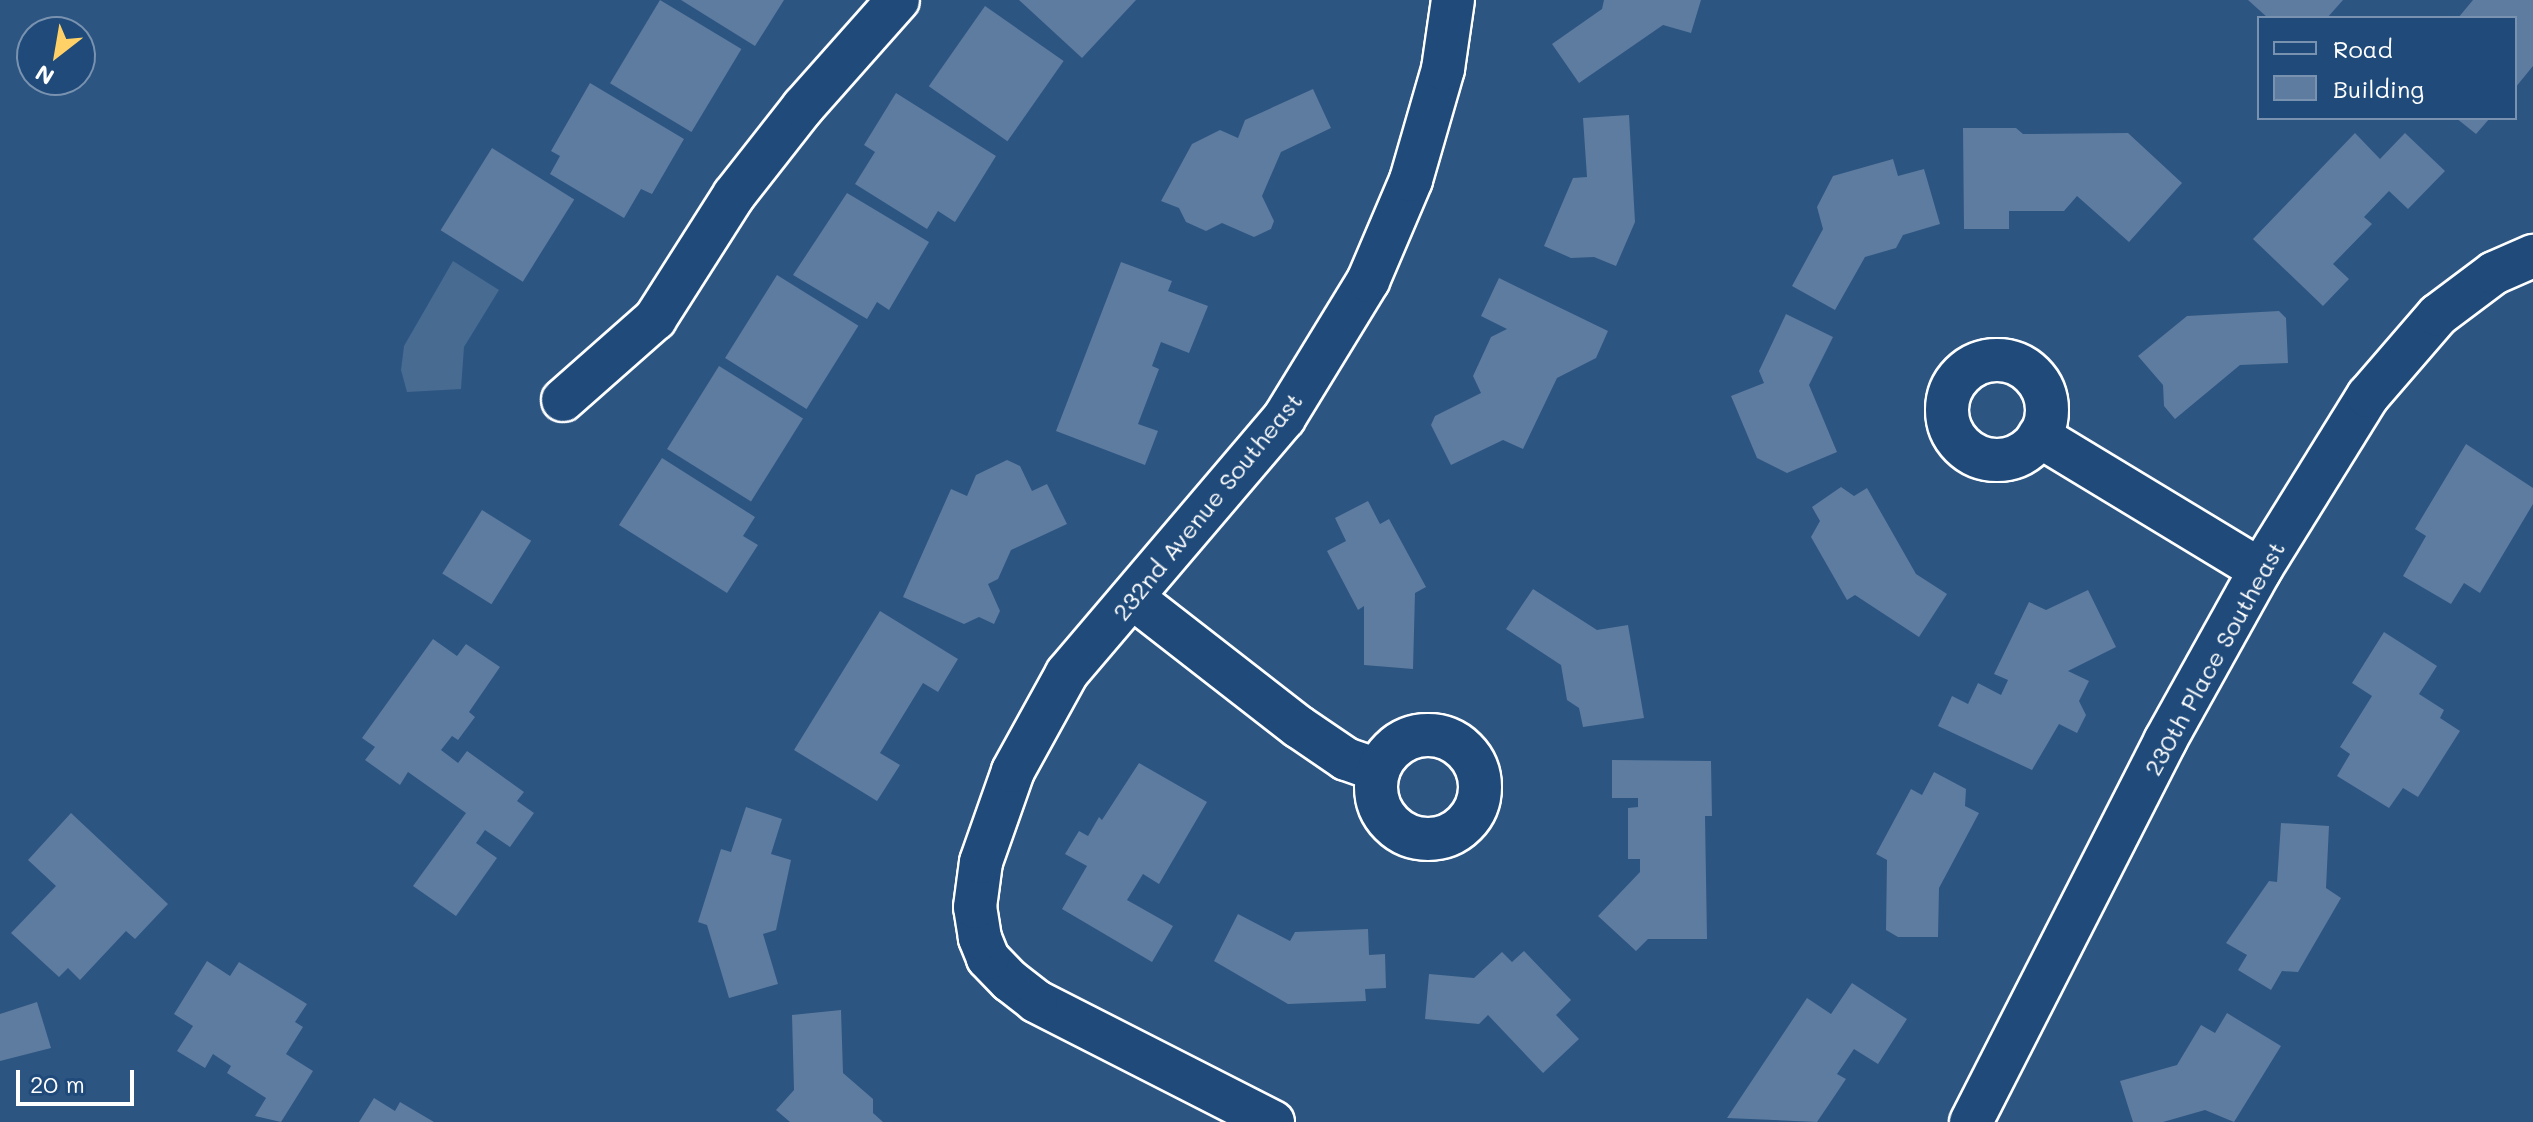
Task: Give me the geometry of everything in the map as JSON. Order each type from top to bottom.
[{"type":"street","points":[[563,400],[655,319],[734,195],[803,107],[898,0]]},
{"type":"street","name":"232nd Avenue Southeast","points":[[1273,1122],[1036,1001],[988,958],[975,907],[994,815],[1067,673],[1284,418],[1368,281],[1411,180],[1443,69],[1453,0]]},
{"type":"street","name":"230th Place Southeast","points":[[1971,1122],[2165,741],[2260,570],[2400,353],[2438,315],[2494,273],[2533,256]]},
{"type":"street","points":[[2039,436],[2260,570]]},
{"type":"street","points":[[1133,598],[1299,727],[1346,759],[1378,770]]},
{"type":"shaded area","points":[[453,261],[499,290],[464,347],[461,389],[407,392],[401,370],[404,346]]},
{"type":"building","points":[[660,0],[741,49],[691,132],[610,83]]},
{"type":"building","points":[[681,0],[784,0],[755,46]]},
{"type":"building","points":[[1019,0],[1136,0],[1082,58]]},
{"type":"building","points":[[1604,0],[1701,0],[1691,33],[1663,25],[1579,83],[1552,44],[1602,9]]},
{"type":"building","points":[[2248,0],[2343,0],[2329,16],[2266,16]]},
{"type":"building","points":[[2473,0],[2533,0],[2533,66],[2517,86],[2517,16],[2460,16]]},
{"type":"building","points":[[985,6],[1064,61],[1007,141],[929,86]]},
{"type":"building","points":[[590,83],[684,139],[652,194],[641,189],[624,218],[550,174],[560,156],[551,151]]},
{"type":"building","points":[[1313,89],[1331,128],[1281,152],[1262,196],[1274,221],[1271,229],[1254,237],[1222,223],[1206,231],[1186,222],[1179,208],[1161,201],[1192,144],[1220,130],[1238,138],[1245,120]]},
{"type":"building","points":[[896,93],[996,156],[955,222],[938,211],[927,229],[855,184],[875,152],[864,145]]},
{"type":"building","points":[[1629,115],[1635,222],[1616,266],[1594,257],[1571,258],[1544,246],[1573,178],[1587,177],[1583,118]]},
{"type":"building","points":[[2458,120],[2488,120],[2476,134]]},
{"type":"building","points":[[1963,128],[2016,128],[2023,134],[2128,133],[2182,183],[2129,242],[2077,196],[2064,211],[2009,211],[2009,229],[1964,229]]},
{"type":"building","points":[[2355,133],[2380,159],[2405,133],[2445,171],[2408,209],[2389,191],[2364,217],[2372,224],[2333,264],[2349,279],[2323,306],[2253,239]]},
{"type":"building","points":[[492,148],[574,199],[523,282],[441,230]]},
{"type":"building","points":[[1893,159],[1898,176],[1924,169],[1940,224],[1903,235],[1896,248],[1865,257],[1835,310],[1792,286],[1823,229],[1817,207],[1833,176]]},
{"type":"building","points":[[847,193],[929,242],[889,310],[877,302],[867,319],[793,275]]},
{"type":"building","points":[[1121,262],[1172,281],[1168,291],[1208,306],[1189,353],[1161,342],[1152,366],[1159,369],[1138,424],[1158,431],[1145,465],[1056,431]]},
{"type":"building","points":[[777,275],[858,326],[806,409],[725,358]]},
{"type":"building","points":[[1499,278],[1608,331],[1596,358],[1557,378],[1523,449],[1503,440],[1451,465],[1431,425],[1435,416],[1481,393],[1473,376],[1491,337],[1507,329],[1481,316]]},
{"type":"building","points":[[2279,311],[2286,318],[2288,363],[2240,365],[2175,419],[2164,406],[2163,385],[2138,356],[2187,316]]},
{"type":"building","points":[[1786,314],[1833,337],[1809,385],[1837,452],[1787,473],[1757,458],[1731,396],[1764,383],[1759,371]]},
{"type":"building","points":[[719,366],[803,418],[751,502],[667,449]]},
{"type":"building","points":[[2466,444],[2533,488],[2533,504],[2480,593],[2464,583],[2451,604],[2403,576],[2426,536],[2415,529]]},
{"type":"building","points":[[662,458],[755,517],[743,536],[758,545],[727,593],[619,525]]},
{"type":"building","points":[[1007,460],[1020,466],[1032,491],[1047,484],[1067,524],[1011,550],[998,579],[988,584],[1000,611],[994,624],[979,617],[964,624],[903,597],[951,489],[967,496],[976,475]]},
{"type":"building","points":[[1841,487],[1854,496],[1867,488],[1916,574],[1947,594],[1919,637],[1855,595],[1847,600],[1811,537],[1820,521],[1812,507]]},
{"type":"building","points":[[1368,501],[1380,524],[1389,519],[1426,587],[1415,593],[1413,669],[1364,665],[1364,606],[1358,610],[1327,551],[1346,541],[1335,518]]},
{"type":"building","points":[[482,510],[531,541],[491,604],[442,574]]},
{"type":"building","points":[[1533,589],[1597,630],[1628,625],[1644,718],[1583,727],[1579,708],[1567,700],[1561,665],[1506,629]]},
{"type":"building","points":[[2088,590],[2116,647],[2068,671],[2089,681],[2079,701],[2086,715],[2077,733],[2059,724],[2032,770],[1938,726],[1952,696],[1968,704],[1978,683],[2001,695],[2008,680],[1994,674],[2029,602],[2046,610]]},
{"type":"building","points":[[880,611],[958,659],[938,692],[923,683],[880,753],[900,765],[877,801],[794,750]]},
{"type":"building","points":[[2384,632],[2437,666],[2419,694],[2444,710],[2440,718],[2460,731],[2418,797],[2403,788],[2389,808],[2337,776],[2350,754],[2340,747],[2372,696],[2352,683]]},
{"type":"building","points":[[433,639],[457,656],[466,644],[500,667],[469,712],[475,717],[458,740],[452,736],[441,750],[458,763],[467,751],[524,792],[517,801],[534,813],[510,847],[485,830],[476,843],[497,858],[456,916],[413,886],[466,813],[408,772],[400,785],[365,760],[375,747],[362,738]]},
{"type":"building","points":[[1612,760],[1711,761],[1712,816],[1705,816],[1707,939],[1648,939],[1636,951],[1598,916],[1640,872],[1640,859],[1628,859],[1628,808],[1638,807],[1638,798],[1612,798]]},
{"type":"building","points":[[1139,763],[1207,802],[1159,884],[1143,874],[1127,900],[1173,926],[1152,962],[1062,909],[1087,866],[1065,854],[1079,831],[1088,836],[1099,817],[1102,820]]},
{"type":"building","points":[[1934,772],[1966,789],[1965,806],[1979,813],[1939,888],[1938,937],[1898,937],[1886,930],[1887,860],[1876,854],[1911,789],[1922,795]]},
{"type":"building","points":[[746,807],[782,819],[771,854],[791,860],[776,930],[763,934],[778,984],[729,998],[707,925],[698,922],[721,849],[731,852]]},
{"type":"building","points":[[71,813],[168,904],[135,939],[126,931],[80,980],[68,968],[59,977],[11,933],[56,886],[28,860]]},
{"type":"building","points":[[2281,823],[2329,826],[2326,888],[2341,898],[2298,972],[2282,971],[2271,990],[2238,970],[2247,955],[2226,943],[2269,881],[2277,882]]},
{"type":"building","points":[[1238,914],[1290,941],[1295,932],[1368,929],[1369,955],[1385,954],[1386,988],[1365,989],[1366,1001],[1288,1004],[1214,961]]},
{"type":"building","points":[[1524,951],[1571,1000],[1556,1015],[1579,1039],[1543,1073],[1488,1015],[1479,1024],[1425,1019],[1429,974],[1474,978],[1502,952],[1512,962]]},
{"type":"building","points":[[207,961],[230,976],[239,962],[307,1004],[295,1022],[303,1027],[286,1054],[313,1071],[281,1122],[255,1116],[266,1098],[227,1073],[231,1066],[213,1054],[205,1068],[177,1051],[193,1026],[174,1014]]},
{"type":"building","points":[[1852,983],[1907,1019],[1878,1064],[1854,1049],[1837,1074],[1846,1079],[1817,1122],[1727,1118],[1807,998],[1831,1014]]},
{"type":"building","points":[[37,1002],[51,1048],[0,1061],[0,1014]]},
{"type":"building","points":[[841,1010],[843,1073],[873,1099],[873,1113],[883,1122],[790,1122],[776,1110],[794,1090],[792,1015]]},
{"type":"building","points":[[2227,1013],[2281,1046],[2234,1122],[2205,1110],[2163,1122],[2133,1122],[2120,1081],[2177,1065],[2201,1025],[2215,1033]]},
{"type":"building","points":[[374,1098],[395,1111],[400,1102],[434,1122],[359,1122]]}]
